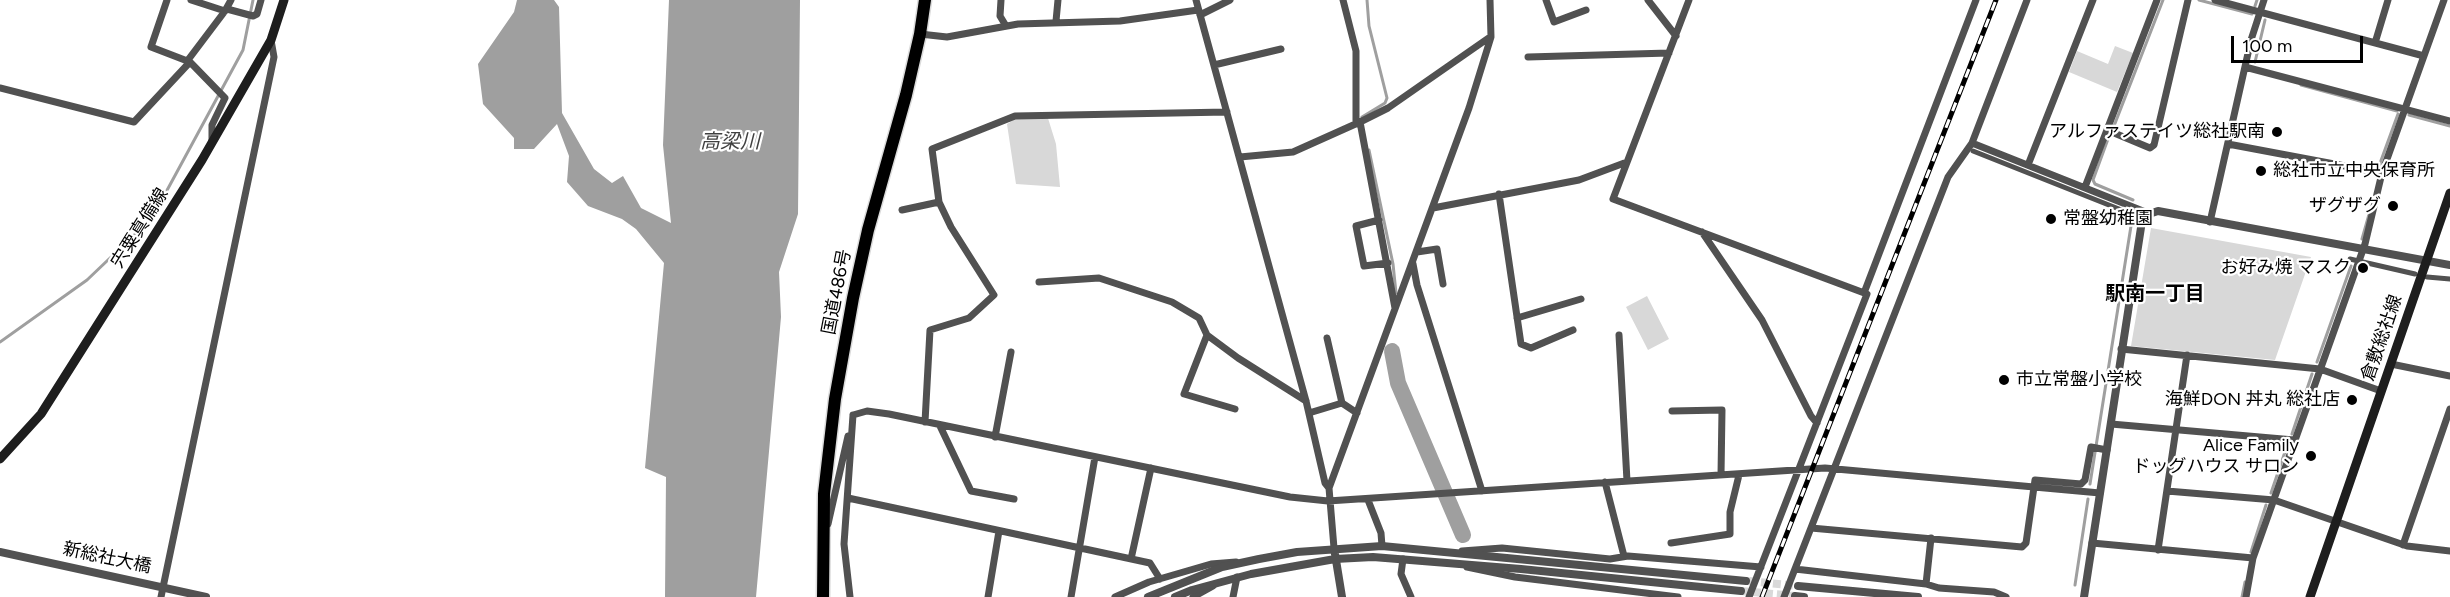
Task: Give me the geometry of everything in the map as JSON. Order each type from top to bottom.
[{"type":"highway","name":"国道486号","points":[[823,597],[821,556],[828,458],[853,298],[920,34],[925,0]]},
{"type":"main road","name":"宍粟真備線","points":[[0,459],[41,414],[212,143],[271,39],[284,0]]},
{"type":"main road","name":"倉敷総社線","points":[[2310,597],[2334,522],[2450,193]]},
{"type":"street","points":[[167,0],[151,47],[189,61],[222,94],[225,102],[212,125],[212,143]]},
{"type":"street","points":[[191,0],[250,16],[257,14],[261,0]]},
{"type":"street","points":[[0,88],[134,122],[189,61],[231,0]]},
{"type":"street","points":[[1001,0],[1000,16],[1006,26]]},
{"type":"street","points":[[1056,21],[1058,0]]},
{"type":"street","points":[[1196,0],[1306,401],[1325,483],[1329,488]]},
{"type":"street","points":[[920,34],[947,37],[1006,26],[1056,21],[1112,22],[1199,12],[1230,0]]},
{"type":"street","points":[[1343,0],[1356,51],[1358,123],[1388,262],[1395,311]]},
{"type":"street","points":[[1342,597],[1328,501],[1329,488],[1413,264],[1491,37],[1490,0]]},
{"type":"street","points":[[1546,0],[1554,22],[1586,10]]},
{"type":"street","points":[[1648,0],[1676,36]]},
{"type":"street","points":[[1689,0],[1613,199],[1867,294],[1749,597]]},
{"type":"street","points":[[1864,293],[1976,0]]},
{"type":"street","points":[[1784,597],[1948,177],[1973,147],[2027,0]]},
{"type":"street","points":[[2028,165],[2093,0]]},
{"type":"street","points":[[2085,187],[2157,0]]},
{"type":"street","points":[[2107,130],[2150,148],[2154,145],[2188,0]]},
{"type":"street","points":[[2215,0],[2424,56]]},
{"type":"street","points":[[2210,222],[2245,67],[2264,0]]},
{"type":"street","points":[[2375,43],[2388,0]]},
{"type":"street","points":[[2246,597],[2253,558],[2320,369],[2354,260],[2362,250],[2382,173],[2444,0]]},
{"type":"street","points":[[1240,157],[1293,152],[1358,123],[1388,108],[1491,37]]},
{"type":"street","points":[[161,597],[274,57],[271,39]]},
{"type":"street","points":[[1214,65],[1281,49]]},
{"type":"street","points":[[1528,57],[1669,53]]},
{"type":"street","points":[[2245,67],[2450,121]]},
{"type":"street","points":[[925,422],[930,330],[969,318],[994,295],[951,227],[939,202],[932,149],[1015,116],[1227,112]]},
{"type":"street","points":[[2228,144],[2382,173]]},
{"type":"street","points":[[1973,147],[2028,165],[2148,213],[2158,212],[2450,266]]},
{"type":"street","points":[[1973,147],[2129,213],[2135,221]]},
{"type":"street","points":[[1433,208],[1580,180],[1627,162]]},
{"type":"street","points":[[1499,194],[1521,344],[1527,348],[1573,330]]},
{"type":"street","points":[[902,210],[939,202]]},
{"type":"street","points":[[2085,597],[2100,493],[2099,448],[2111,424],[2142,221],[2148,213]]},
{"type":"street","points":[[1379,220],[1356,226],[1364,266],[1388,262]]},
{"type":"street","points":[[1702,232],[1762,320],[1811,416],[1817,423]]},
{"type":"street","points":[[1417,252],[1437,249],[1443,284]]},
{"type":"street","points":[[2354,260],[2415,274]]},
{"type":"street","points":[[1413,264],[1417,285],[1482,491]]},
{"type":"street","points":[[1039,282],[1091,277],[1113,282],[1181,307],[1199,318],[1208,335],[1306,401]]},
{"type":"street","points":[[2427,277],[2450,279]]},
{"type":"street","points":[[1517,318],[1581,298]]},
{"type":"street","points":[[1208,335],[1184,394],[1235,409]]},
{"type":"street","points":[[1619,335],[1627,481]]},
{"type":"street","points":[[1327,338],[1342,403],[1357,413]]},
{"type":"street","points":[[2121,349],[2320,369],[2381,391]]},
{"type":"street","points":[[995,437],[1011,352]]},
{"type":"street","points":[[2158,550],[2187,355]]},
{"type":"street","points":[[2391,364],[2450,376]]},
{"type":"street","points":[[1309,413],[1342,403]]},
{"type":"street","points":[[2403,545],[2450,409]]},
{"type":"street","points":[[1672,411],[1722,410],[1721,475]]},
{"type":"street","points":[[853,416],[867,411],[1290,497],[1328,501],[1834,468],[2100,493]]},
{"type":"street","points":[[821,556],[853,416]]},
{"type":"street","points":[[850,597],[844,544],[853,416]]},
{"type":"street","points":[[2111,424],[2294,440]]},
{"type":"street","points":[[940,426],[971,491],[1014,499]]},
{"type":"street","points":[[1811,528],[2022,547],[2026,543],[2035,480],[2081,484],[2085,480],[2091,447],[2099,448]]},
{"type":"street","points":[[1071,597],[1095,457]]},
{"type":"street","points":[[1131,559],[1151,468]]},
{"type":"street","points":[[1671,543],[1730,534],[1730,512],[1739,475]]},
{"type":"street","points":[[1605,482],[1624,556]]},
{"type":"street","points":[[2167,490],[2274,500],[2403,545],[2450,551]]},
{"type":"street","points":[[848,498],[1150,563],[1160,579]]},
{"type":"street","points":[[1368,500],[1381,533],[1382,546]]},
{"type":"street","points":[[988,597],[999,531]]},
{"type":"street","points":[[1926,584],[1931,538]]},
{"type":"street","points":[[2092,543],[2253,558]]},
{"type":"street","points":[[1148,597],[1222,567],[1335,548],[1382,546],[1746,581]]},
{"type":"street","points":[[1459,552],[1502,548],[1610,559],[1624,556],[1761,567]]},
{"type":"street","name":"新総社大橋","points":[[0,552],[206,597]]},
{"type":"street","points":[[1176,597],[1237,577],[1335,559],[1403,559],[1741,591]]},
{"type":"street","points":[[1403,559],[1401,574],[1411,597]]},
{"type":"street","points":[[1115,597],[1160,579],[1210,564],[1246,562]]},
{"type":"street","points":[[1458,564],[1481,572],[1515,578],[1612,588],[1635,595],[1678,597]]},
{"type":"street","points":[[1795,569],[1926,584],[1939,588],[1994,592],[2006,597]]},
{"type":"street","points":[[1233,597],[1237,577]]},
{"type":"street","points":[[1193,597],[1221,582]]},
{"type":"street","points":[[1798,586],[1918,597]]},
{"type":"shaded area","points":[[2115,46],[2133,53],[2117,92],[2069,72],[2077,51],[2108,64]]},
{"type":"shaded area","points":[[1047,115],[1056,144],[1060,187],[1016,184],[1007,124],[1017,118]]},
{"type":"shaded area","points":[[2151,228],[2311,257],[2275,360],[2131,346]]},
{"type":"shaded area","points":[[1647,296],[1669,339],[1648,350],[1626,307]]},
{"type":"water","name":"高梁川","points":[[517,0],[554,0],[559,7],[562,113],[594,169],[612,183],[623,176],[641,208],[671,223],[663,145],[669,0],[800,0],[798,214],[779,272],[781,317],[756,597],[665,597],[666,477],[645,468],[664,263],[636,229],[622,219],[588,206],[567,182],[569,156],[557,124],[534,149],[514,149],[514,138],[483,104],[478,64],[514,12]]},
{"type":"waterway","points":[[0,342],[87,280],[152,218],[243,50],[253,0]]},
{"type":"waterway","points":[[1362,117],[1385,103],[1387,98],[1369,26],[1367,0]]},
{"type":"waterway","points":[[2114,126],[2163,0]]},
{"type":"waterway","points":[[2199,0],[2252,14]]},
{"type":"waterway","points":[[2255,6],[2257,0]]},
{"type":"waterway","points":[[2255,62],[2265,20]]},
{"type":"waterway","points":[[2301,85],[2397,111]]},
{"type":"waterway","points":[[2379,166],[2398,114]]},
{"type":"waterway","points":[[2409,115],[2450,126]]},
{"type":"waterway","points":[[2108,139],[2093,180],[2095,184],[2133,200]]},
{"type":"waterway","points":[[1369,150],[1393,264],[1396,293]]},
{"type":"waterway","points":[[2362,239],[2370,211]]},
{"type":"waterway","points":[[2090,484],[2131,226]]},
{"type":"waterway","points":[[2317,362],[2351,266]]},
{"type":"waterway","points":[[1392,351],[1398,383],[1463,535]]},
{"type":"waterway","points":[[2292,434],[2312,374]]},
{"type":"waterway","points":[[2271,493],[2287,446]]},
{"type":"waterway","points":[[2075,585],[2088,499]]},
{"type":"waterway","points":[[2251,552],[2266,505]]},
{"type":"waterway","points":[[2242,597],[2245,582]]},
{"type":"tunnel","points":[[1749,581],[1798,586]]},
{"type":"tunnel","points":[[1741,591],[1795,596]]},
{"type":"railway","points":[[1762,597],[1996,0]]},
{"type":"place","name":"アルファステイツ総社駅南","points":[[2277,132]]},
{"type":"place","name":"総社市立中央保育所","points":[[2261,171]]},
{"type":"place","name":"ザグザグ","points":[[2393,206]]},
{"type":"place","name":"常盤幼稚園","points":[[2051,219]]},
{"type":"place","name":"お好み焼 マスク","points":[[2363,268]]},
{"type":"place","name":"市立常盤小学校","points":[[2004,380]]},
{"type":"place","name":"海鮮DON 丼丸 総社店","points":[[2352,400]]},
{"type":"place","name":"Alice Family ドッグハウス サロン","points":[[2311,456]]},
{"type":"district","name":"駅南一丁目","points":[[2155,294]]}]
